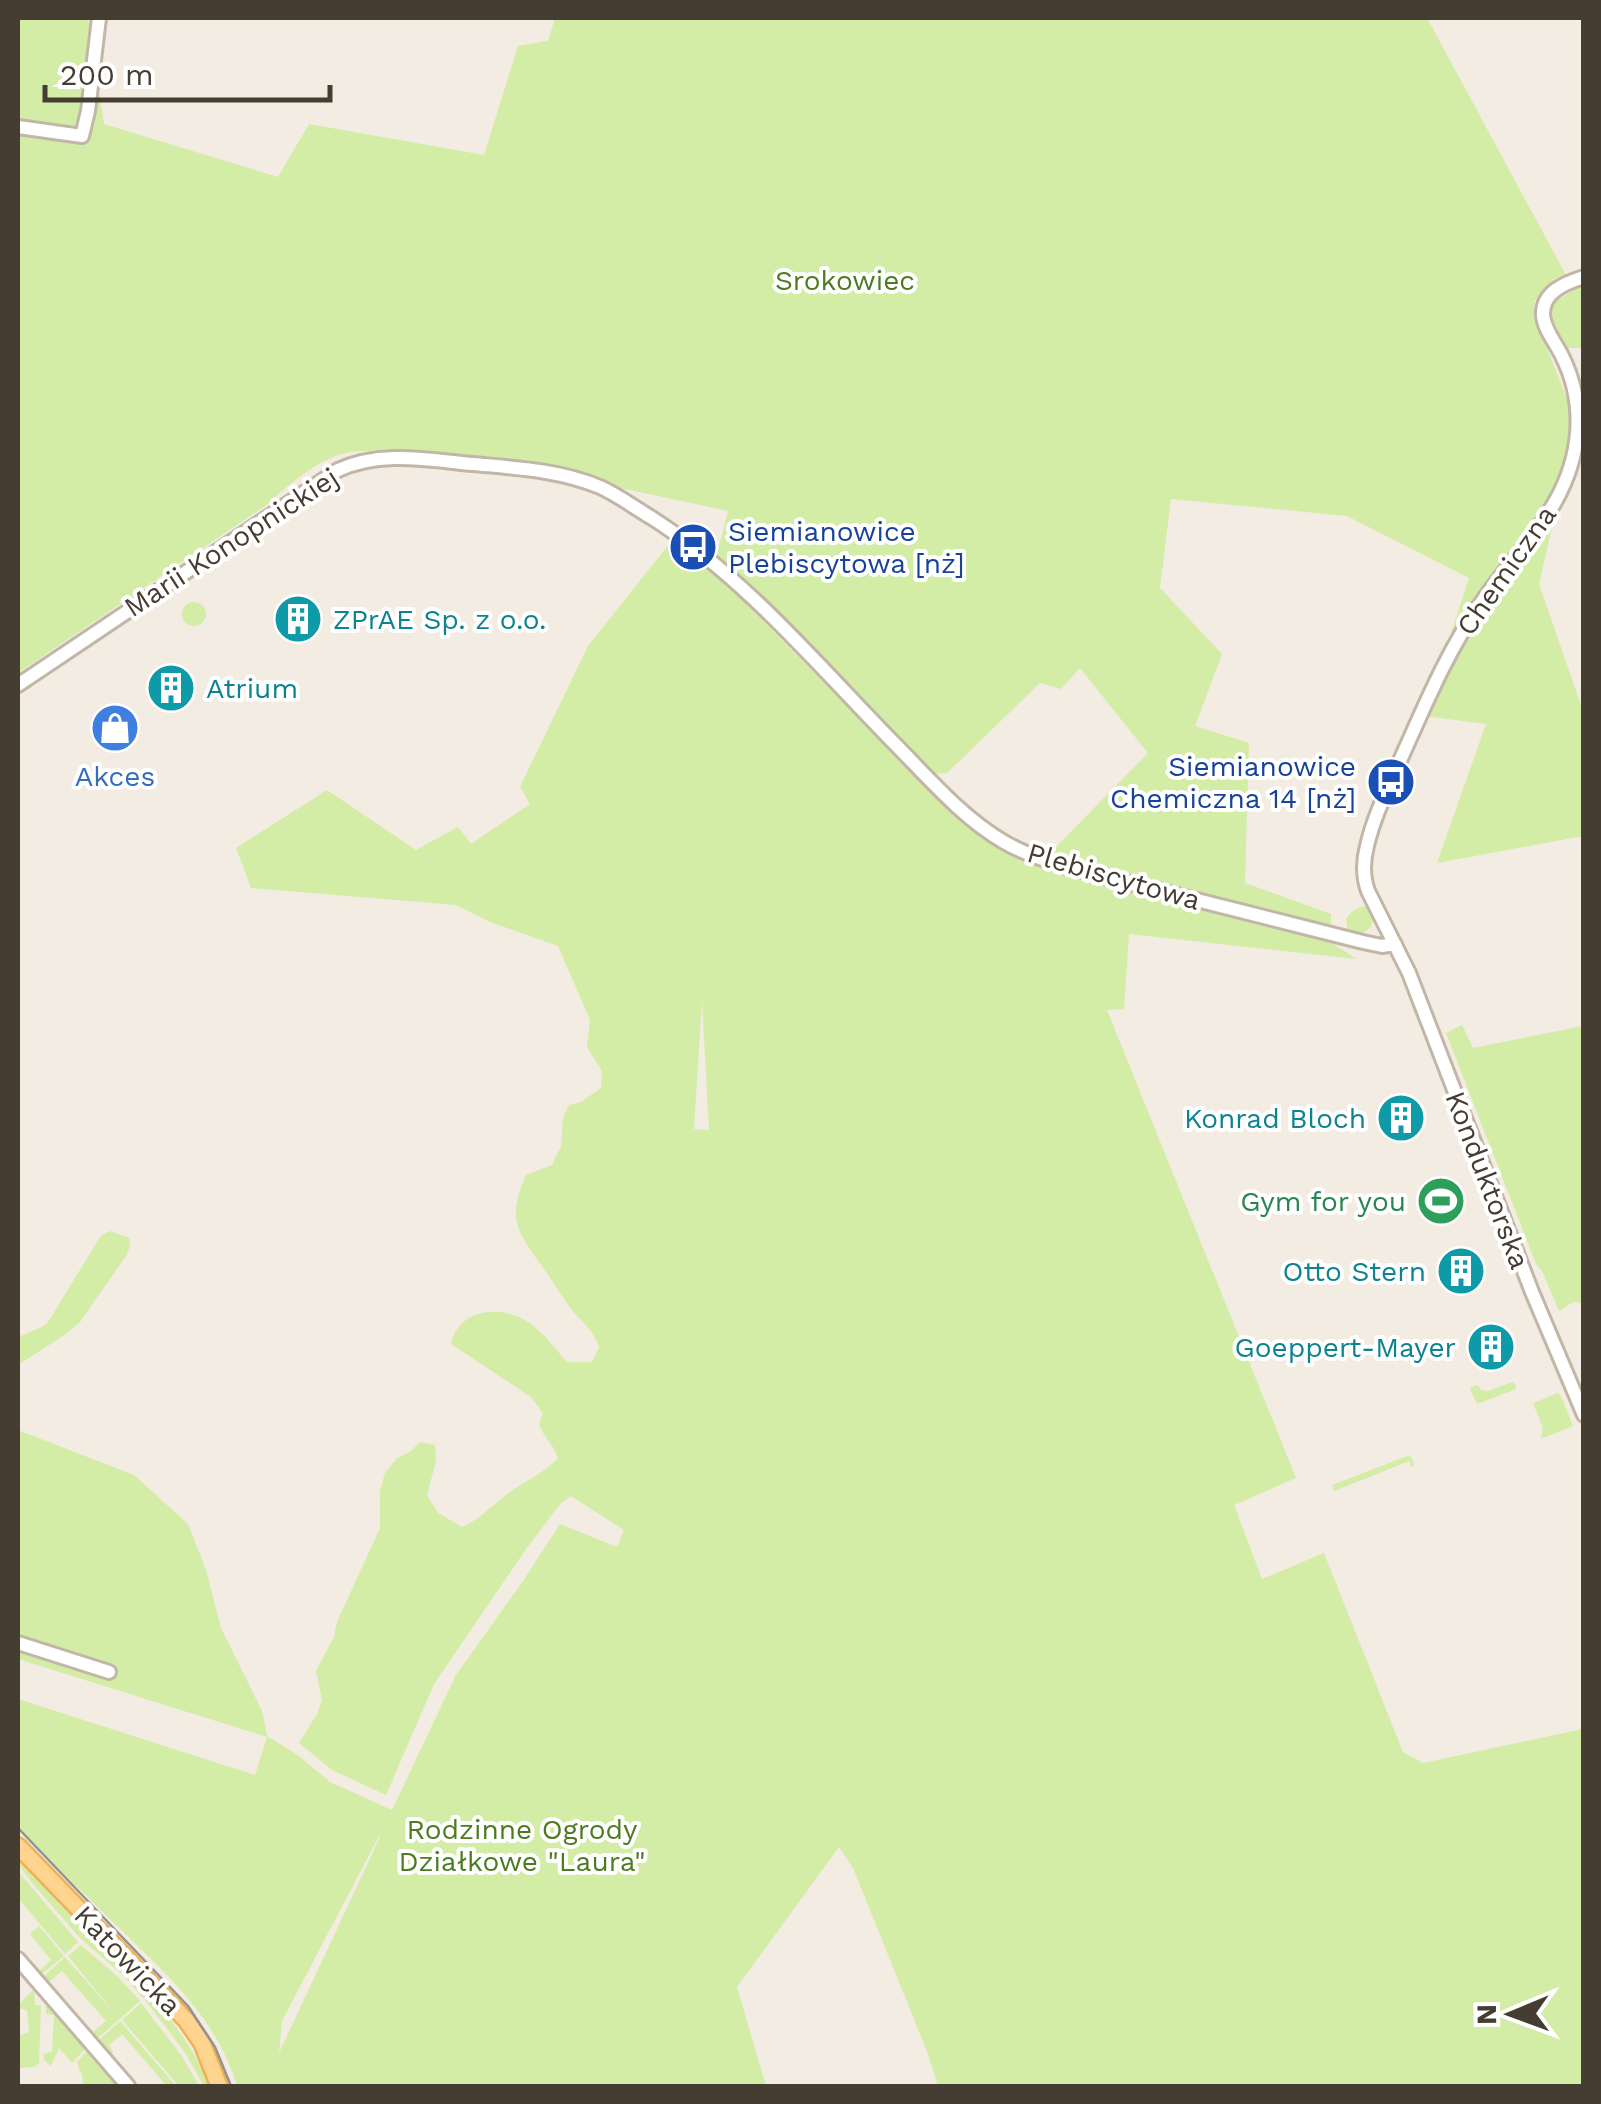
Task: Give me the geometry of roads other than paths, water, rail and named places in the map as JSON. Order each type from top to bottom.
[{"type":"main road","name":"Katowicka","points":[[18,1846],[186,2020],[202,2043],[220,2086]]},
{"type":"street","points":[[18,126],[82,136],[99,18]]},
{"type":"street","name":"Chemiczna","points":[[1364,877],[1368,841],[1432,687],[1457,638],[1544,520],[1570,470],[1578,437],[1575,392],[1543,314],[1549,295],[1559,286],[1584,277]]},
{"type":"street","name":"Marii Konopnickiej","points":[[18,684],[338,470],[386,457],[534,469],[600,488],[677,534],[735,580],[817,664]]},
{"type":"street","name":"Plebiscytowa","points":[[817,664],[933,783],[1003,842],[1054,864],[1355,938]]},
{"type":"street","name":"Konduktorska","points":[[1364,877],[1408,973],[1532,1292],[1584,1414]]},
{"type":"street","points":[[1355,938],[1385,925]]},
{"type":"street","points":[[1355,938],[1382,946],[1394,944]]},
{"type":"street","points":[[18,1643],[108,1672]]},
{"type":"street","points":[[18,1958],[23,1975],[128,2086]]},
{"type":"tram line","points":[[18,1828],[188,2006],[215,2047],[231,2086]]},
{"type":"place","name":"Siemianowice Plebiscytowa [nż]","points":[[693,547]]},
{"type":"place","name":"ZPrAE Sp. z o.o.","points":[[298,619]]},
{"type":"place","name":"Atrium","points":[[171,688]]},
{"type":"place","name":"Akces","points":[[115,728]]},
{"type":"place","name":"Siemianowice Chemiczna 14 [nż]","points":[[1391,782]]},
{"type":"place","name":"Konrad Bloch","points":[[1401,1118]]},
{"type":"place","name":"Gym for you","points":[[1441,1201]]},
{"type":"place","name":"Otto Stern","points":[[1461,1271]]},
{"type":"place","name":"Goeppert-Mayer","points":[[1491,1347]]},
{"type":"park label","name":"Srokowiec","points":[[845,280]]},
{"type":"park label","name":"Rodzinne Ogrody Działkowe \"Laura\"","points":[[522,1845]]}]
